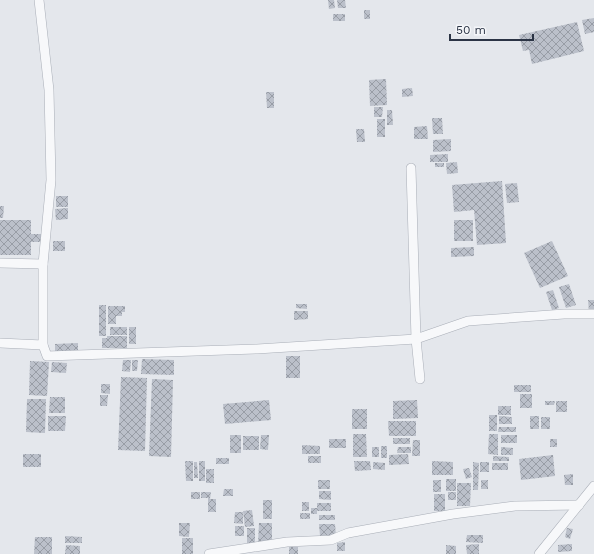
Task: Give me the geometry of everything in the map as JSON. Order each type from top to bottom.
[{"type":"street","points":[[39,0],[49,90],[50,173],[43,264],[43,345],[47,356],[264,349],[416,339],[468,321],[564,314],[594,314]]},
{"type":"street","points":[[411,168],[416,339],[420,379]]},
{"type":"street","points":[[0,263],[43,264]]},
{"type":"street","points":[[0,343],[43,345]]},
{"type":"street","points":[[539,554],[594,486]]},
{"type":"street","points":[[209,554],[287,542],[331,540],[348,533],[460,513],[515,506],[579,505]]},
{"type":"building","points":[[328,0],[334,0],[335,8],[329,9]]},
{"type":"building","points":[[337,0],[345,0],[346,8],[338,8]]},
{"type":"building","points":[[364,10],[370,10],[370,19],[364,19]]},
{"type":"building","points":[[333,14],[345,14],[345,21],[333,21]]},
{"type":"building","points":[[594,18],[594,32],[585,34],[582,20]]},
{"type":"building","points":[[577,22],[584,51],[532,64],[529,50],[523,51],[519,35]]},
{"type":"building","points":[[386,79],[387,105],[370,106],[369,80]]},
{"type":"building","points":[[412,88],[413,96],[402,97],[402,89]]},
{"type":"building","points":[[266,92],[274,92],[274,108],[267,108]]},
{"type":"building","points":[[374,107],[383,107],[382,117],[374,117]]},
{"type":"building","points":[[387,110],[392,110],[393,125],[387,125]]},
{"type":"building","points":[[432,118],[442,118],[443,134],[433,134]]},
{"type":"building","points":[[377,119],[385,119],[385,137],[377,137]]},
{"type":"building","points":[[427,126],[428,139],[414,139],[414,127]]},
{"type":"building","points":[[356,129],[364,129],[365,142],[357,142]]},
{"type":"building","points":[[451,139],[451,151],[433,152],[433,140]]},
{"type":"building","points":[[448,154],[448,162],[430,162],[430,155]]},
{"type":"building","points":[[457,162],[458,173],[447,174],[446,163]]},
{"type":"building","points":[[435,163],[444,163],[444,167],[435,167]]},
{"type":"building","points":[[502,181],[506,243],[477,245],[474,210],[454,212],[452,185]]},
{"type":"building","points":[[517,183],[519,202],[507,203],[505,184]]},
{"type":"building","points":[[56,196],[68,196],[68,207],[56,207]]},
{"type":"building","points":[[0,206],[4,206],[3,218],[0,218]]},
{"type":"building","points":[[68,208],[68,219],[56,220],[55,209]]},
{"type":"building","points":[[0,220],[31,220],[31,234],[42,234],[42,242],[31,242],[31,255],[0,255]]},
{"type":"building","points":[[454,220],[473,220],[473,241],[454,241]]},
{"type":"building","points":[[53,241],[65,241],[65,251],[53,251]]},
{"type":"building","points":[[552,241],[568,276],[540,288],[524,253]]},
{"type":"building","points":[[474,247],[474,256],[451,257],[451,248]]},
{"type":"building","points":[[569,284],[576,305],[566,308],[559,287]]},
{"type":"building","points":[[553,290],[559,308],[552,310],[546,292]]},
{"type":"building","points":[[588,300],[594,300],[594,312],[589,312]]},
{"type":"building","points":[[296,304],[307,304],[307,309],[296,308]]},
{"type":"building","points":[[99,305],[106,305],[106,336],[99,336]]},
{"type":"building","points":[[108,306],[125,306],[125,312],[122,312],[122,316],[116,316],[116,324],[108,324]]},
{"type":"building","points":[[294,311],[308,311],[308,319],[294,320]]},
{"type":"building","points":[[110,327],[127,327],[127,335],[110,335]]},
{"type":"building","points":[[129,327],[136,327],[136,344],[129,344]]},
{"type":"building","points":[[107,336],[127,336],[127,348],[102,348],[102,338],[107,338]]},
{"type":"building","points":[[78,343],[78,352],[55,353],[55,344]]},
{"type":"building","points":[[286,356],[300,356],[300,378],[286,378]]},
{"type":"building","points":[[142,359],[174,360],[174,375],[141,374]]},
{"type":"building","points":[[123,360],[131,360],[130,372],[122,371]]},
{"type":"building","points":[[132,360],[138,360],[137,371],[132,371]]},
{"type":"building","points":[[30,361],[49,362],[47,396],[29,395]]},
{"type":"building","points":[[52,362],[67,363],[66,373],[51,372]]},
{"type":"building","points":[[121,377],[147,378],[145,451],[118,450]]},
{"type":"building","points":[[152,379],[173,380],[171,457],[149,456]]},
{"type":"building","points":[[101,384],[110,384],[110,394],[101,393]]},
{"type":"building","points":[[514,385],[531,385],[531,392],[514,392]]},
{"type":"building","points":[[520,394],[532,394],[532,408],[520,408]]},
{"type":"building","points":[[100,395],[108,395],[107,406],[100,406]]},
{"type":"building","points":[[50,397],[65,397],[65,413],[49,413]]},
{"type":"building","points":[[27,399],[46,399],[45,433],[26,432]]},
{"type":"building","points":[[269,400],[271,420],[225,424],[223,404]]},
{"type":"building","points":[[417,400],[418,418],[393,419],[393,401]]},
{"type":"building","points":[[545,401],[555,401],[554,405],[545,405]]},
{"type":"building","points":[[556,401],[567,401],[567,412],[556,412]]},
{"type":"building","points":[[498,406],[511,406],[511,415],[498,415]]},
{"type":"building","points":[[352,409],[367,409],[367,429],[352,429]]},
{"type":"building","points":[[489,415],[497,415],[497,431],[489,431]]},
{"type":"building","points":[[48,416],[66,416],[65,431],[48,431]]},
{"type":"building","points":[[499,416],[512,417],[512,424],[499,424]]},
{"type":"building","points":[[530,416],[539,416],[539,429],[530,429]]},
{"type":"building","points":[[541,417],[550,417],[550,429],[541,429]]},
{"type":"building","points":[[388,421],[416,421],[416,436],[389,436]]},
{"type":"building","points":[[499,427],[516,427],[516,432],[498,432]]},
{"type":"building","points":[[353,434],[366,434],[367,457],[353,457]]},
{"type":"building","points":[[489,434],[498,434],[498,455],[488,454]]},
{"type":"building","points":[[230,435],[241,435],[241,453],[230,453]]},
{"type":"building","points":[[261,435],[269,435],[268,450],[260,449]]},
{"type":"building","points":[[501,435],[517,435],[517,443],[501,443]]},
{"type":"building","points":[[243,436],[259,436],[259,450],[243,450]]},
{"type":"building","points":[[393,438],[410,438],[410,444],[393,444]]},
{"type":"building","points":[[329,439],[346,439],[346,448],[329,448]]},
{"type":"building","points":[[550,439],[557,439],[557,447],[550,447]]},
{"type":"building","points":[[413,440],[420,440],[420,456],[412,456]]},
{"type":"building","points":[[302,445],[320,446],[320,454],[302,454]]},
{"type":"building","points":[[381,446],[387,446],[387,458],[381,458]]},
{"type":"building","points":[[372,447],[379,447],[379,457],[372,457]]},
{"type":"building","points":[[398,447],[411,447],[411,453],[397,453]]},
{"type":"building","points":[[501,447],[513,448],[513,455],[501,455]]},
{"type":"building","points":[[23,454],[41,454],[41,467],[23,467]]},
{"type":"building","points":[[408,454],[409,464],[389,465],[389,455]]},
{"type":"building","points":[[553,455],[555,476],[521,480],[519,459]]},
{"type":"building","points":[[308,456],[321,456],[321,463],[308,463]]},
{"type":"building","points":[[493,456],[509,457],[509,461],[493,461]]},
{"type":"building","points":[[216,458],[229,458],[229,464],[216,464]]},
{"type":"building","points":[[185,461],[193,461],[193,481],[186,481]]},
{"type":"building","points":[[199,461],[205,461],[205,481],[199,481]]},
{"type":"building","points":[[354,461],[370,461],[371,470],[355,471]]},
{"type":"building","points":[[432,461],[453,462],[453,475],[432,475]]},
{"type":"building","points":[[194,462],[197,462],[198,478],[194,478]]},
{"type":"building","points":[[373,462],[385,463],[385,470],[373,469]]},
{"type":"building","points":[[473,462],[479,463],[478,490],[473,490]]},
{"type":"building","points":[[480,462],[489,462],[489,472],[480,472]]},
{"type":"building","points":[[492,463],[508,463],[508,470],[492,470]]},
{"type":"building","points":[[469,468],[472,477],[466,479],[463,469]]},
{"type":"building","points":[[206,469],[214,469],[214,483],[206,483]]},
{"type":"building","points":[[573,474],[573,485],[565,485],[564,475]]},
{"type":"building","points":[[446,479],[456,479],[456,491],[446,491]]},
{"type":"building","points":[[318,480],[330,480],[330,489],[318,489]]},
{"type":"building","points":[[433,480],[441,480],[441,492],[433,492]]},
{"type":"building","points":[[481,480],[488,480],[488,489],[481,489]]},
{"type":"building","points":[[457,483],[471,483],[470,506],[457,506]]},
{"type":"building","points":[[224,489],[233,489],[233,496],[223,496]]},
{"type":"building","points":[[319,491],[331,491],[331,500],[319,499]]},
{"type":"building","points":[[191,492],[200,492],[200,499],[191,499]]},
{"type":"building","points":[[201,492],[211,492],[210,499],[216,499],[216,512],[208,512],[208,498],[201,498]]},
{"type":"building","points":[[448,492],[456,492],[456,500],[448,500]]},
{"type":"building","points":[[434,494],[445,494],[445,511],[434,511]]},
{"type":"building","points":[[263,500],[272,500],[272,519],[263,519]]},
{"type":"building","points":[[302,502],[309,502],[309,511],[302,511]]},
{"type":"building","points":[[317,503],[331,503],[331,511],[317,511],[317,514],[311,514],[311,508],[317,508]]},
{"type":"building","points":[[252,510],[254,526],[245,527],[243,511]]},
{"type":"building","points":[[235,512],[243,512],[243,524],[234,523]]},
{"type":"building","points":[[300,513],[310,513],[310,519],[300,519]]},
{"type":"building","points":[[319,515],[335,515],[335,520],[319,520]]},
{"type":"building","points":[[179,523],[190,523],[189,537],[179,536]]},
{"type":"building","points":[[259,523],[272,523],[272,544],[258,543]]},
{"type":"building","points":[[319,524],[335,524],[336,536],[320,536]]},
{"type":"building","points":[[235,526],[244,526],[244,536],[235,536]]},
{"type":"building","points":[[247,528],[255,528],[255,544],[247,545]]},
{"type":"building","points":[[567,528],[573,529],[570,539],[565,537]]},
{"type":"building","points":[[467,535],[483,535],[483,543],[466,542]]},
{"type":"building","points":[[65,536],[82,537],[82,543],[65,543]]},
{"type":"building","points":[[35,537],[52,537],[52,554],[34,554]]},
{"type":"building","points":[[182,538],[193,538],[193,554],[182,554]]},
{"type":"building","points":[[345,542],[345,551],[337,551],[337,543]]},
{"type":"building","points":[[479,544],[479,554],[467,554],[466,545]]},
{"type":"building","points":[[572,544],[572,551],[558,552],[558,545]]},
{"type":"building","points":[[66,545],[80,546],[80,554],[65,554]]},
{"type":"building","points":[[446,545],[456,546],[456,554],[446,554]]},
{"type":"building","points":[[289,547],[298,547],[298,554],[289,554]]}]
